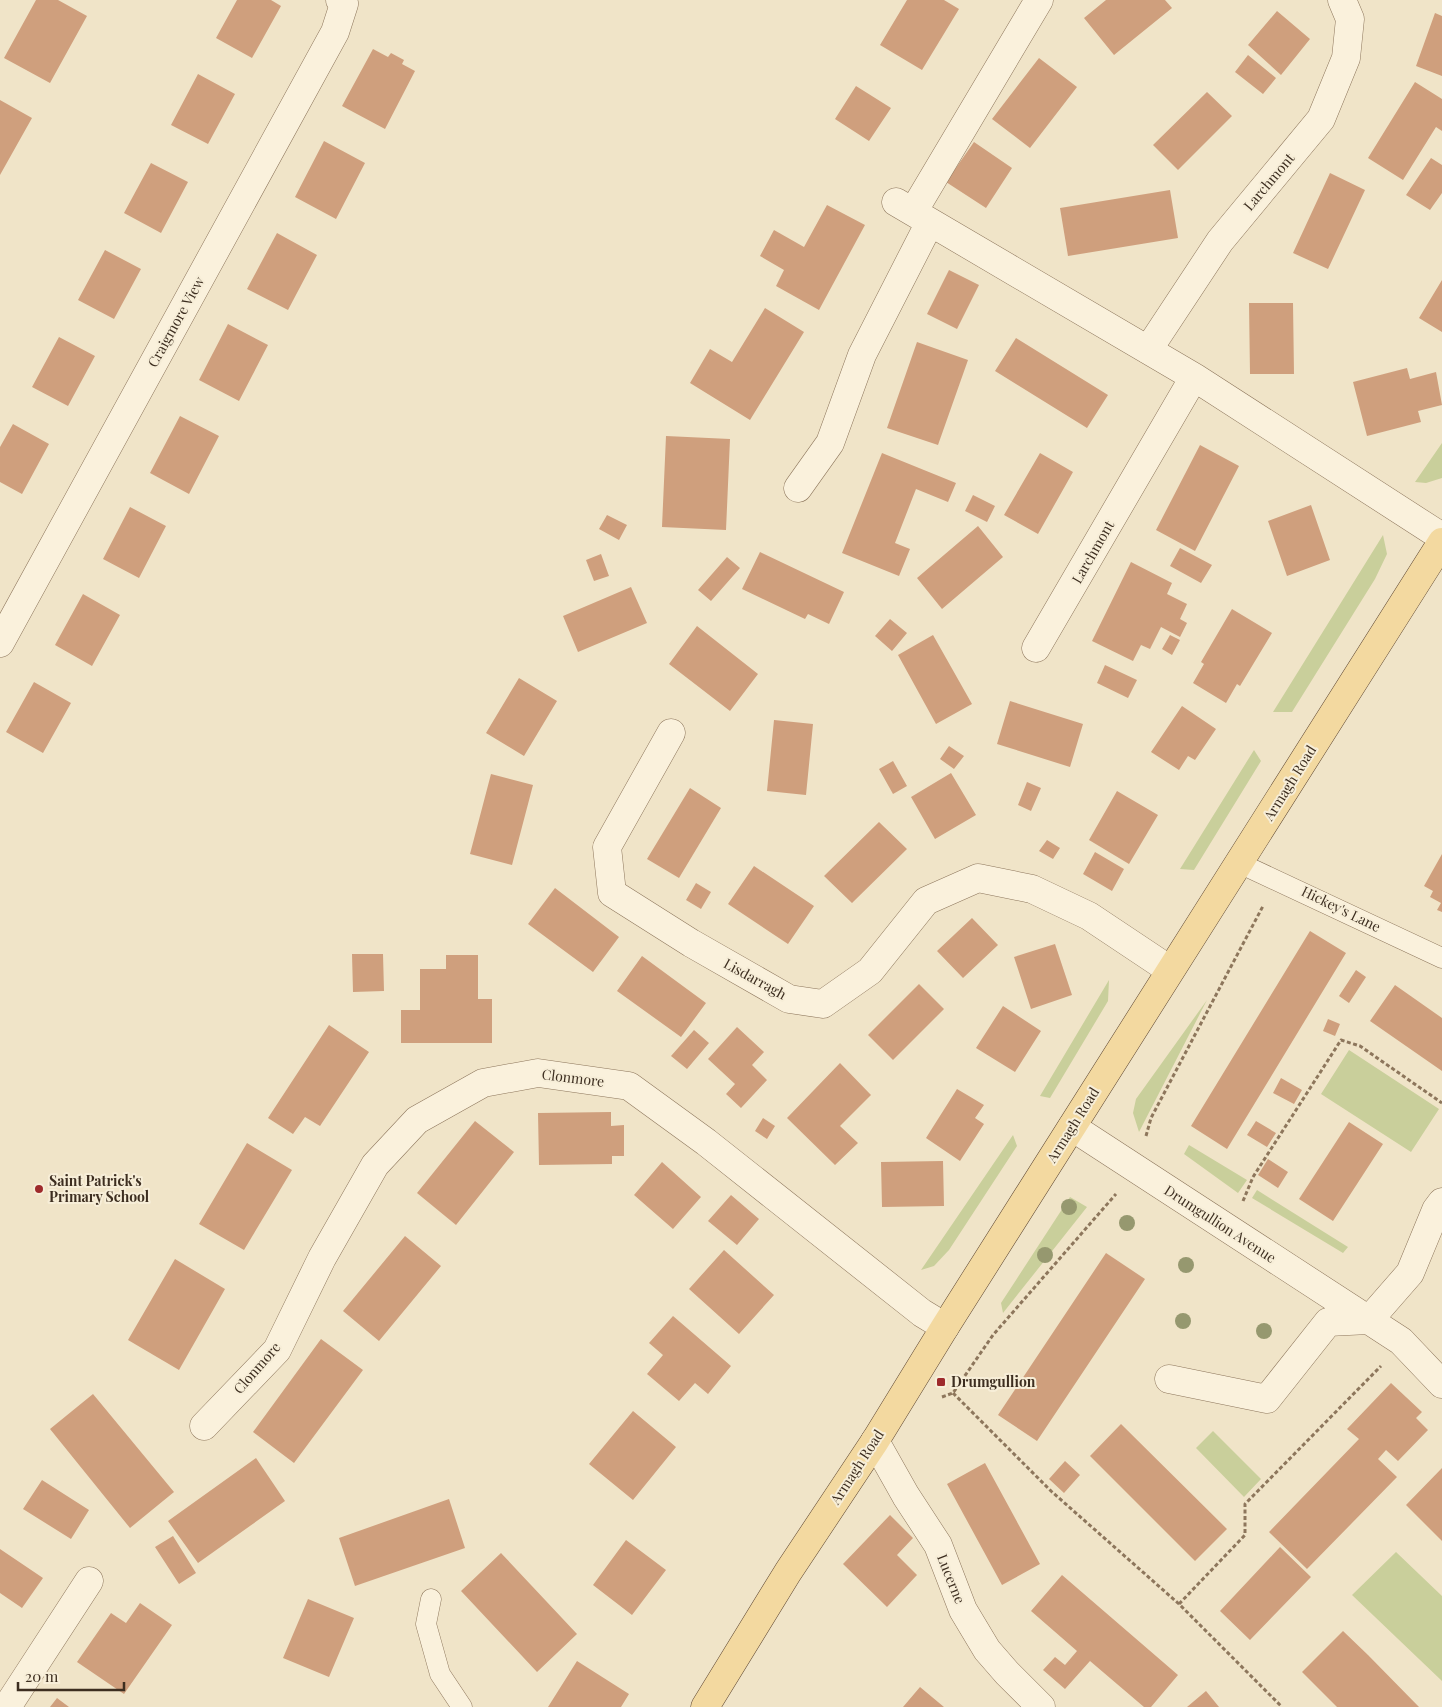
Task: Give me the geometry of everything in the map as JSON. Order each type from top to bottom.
[{"type":"main road","name":"Armagh Road","points":[[705,1707],[792,1566],[875,1441],[1170,970],[1442,542]]},
{"type":"street","name":"Craigmore View","points":[[0,643],[336,32],[344,4],[340,0]]},
{"type":"street","points":[[798,488],[830,443],[913,212],[1039,0]]},
{"type":"street","name":"Larchmont","points":[[1148,350],[1220,241],[1321,119],[1346,58],[1350,19],[1342,0]]},
{"type":"street","points":[[913,212],[1194,377],[1442,537]]},
{"type":"street","name":"Larchmont","points":[[1036,648],[1194,377]]},
{"type":"street","name":"Lisdarragh","points":[[672,733],[607,847],[612,893],[691,943],[789,999],[823,1004],[870,971],[926,901],[978,878],[1032,889],[1089,916],[1170,970]]},
{"type":"street","name":"Clonmore","points":[[204,1426],[277,1350],[322,1258],[375,1165],[381,1158],[417,1120],[483,1083],[538,1073],[629,1086],[706,1142],[922,1313],[945,1327]]},
{"type":"street","name":"Drumgullion Avenue","points":[[1072,1127],[1401,1341],[1442,1384]]},
{"type":"street","points":[[1169,1379],[1267,1399],[1328,1322],[1369,1320],[1410,1273],[1436,1210],[1442,1202]]},
{"type":"street","name":"Lucerne","points":[[875,1441],[906,1496],[938,1545],[963,1610],[987,1650],[1041,1707]]},
{"type":"street","points":[[7,1707],[89,1581]]},
{"type":"lane","name":"Hickey's Lane","points":[[1239,863],[1442,958]]},
{"type":"lane","points":[[431,1599],[426,1624],[440,1674],[462,1707]]},
{"type":"path","points":[[935,1399],[953,1392],[993,1335],[1136,1168],[1151,1118],[1278,880]]},
{"type":"path","points":[[1243,1202],[1253,1177],[1341,1040],[1360,1046],[1442,1103]]},
{"type":"path","points":[[1179,1604],[1245,1534],[1245,1504],[1390,1357],[1401,1341]]},
{"type":"path","points":[[953,1392],[1051,1492],[1179,1604],[1282,1707]]},
{"type":"green space","points":[[1442,443],[1442,478],[1426,483],[1415,482]]},
{"type":"green space","points":[[1383,535],[1387,554],[1375,579],[1292,712],[1273,712]]},
{"type":"green space","points":[[1254,750],[1261,761],[1194,870],[1180,869]]},
{"type":"green space","points":[[1109,980],[1108,1001],[1050,1098],[1040,1096]]},
{"type":"green space","points":[[1207,1000],[1139,1132],[1133,1113],[1136,1099]]},
{"type":"green space","points":[[1349,1050],[1439,1109],[1411,1152],[1321,1094]]},
{"type":"green space","points":[[1013,1135],[1017,1146],[949,1250],[934,1266],[921,1270]]},
{"type":"green space","points":[[1189,1145],[1247,1180],[1238,1193],[1184,1154]]},
{"type":"green space","points":[[1257,1190],[1348,1247],[1343,1253],[1252,1198]]},
{"type":"green space","points":[[1070,1197],[1087,1207],[1003,1313],[1001,1303]]},
{"type":"green space","points":[[1213,1431],[1261,1479],[1244,1497],[1196,1448]]},
{"type":"green space","points":[[1396,1552],[1442,1596],[1442,1681],[1352,1595]]},
{"type":"building","points":[[36,0],[58,0],[87,16],[50,83],[4,58]]},
{"type":"building","points":[[237,0],[271,0],[281,6],[252,58],[216,38]]},
{"type":"building","points":[[907,0],[944,0],[959,9],[922,70],[880,45]]},
{"type":"building","points":[[1106,0],[1165,0],[1172,8],[1114,55],[1084,18]]},
{"type":"building","points":[[1277,11],[1310,39],[1281,75],[1248,45]]},
{"type":"building","points":[[1435,13],[1442,16],[1442,76],[1416,66]]},
{"type":"building","points":[[373,49],[388,57],[391,53],[404,60],[402,64],[415,71],[385,129],[342,106]]},
{"type":"building","points":[[1248,55],[1276,78],[1263,94],[1235,72]]},
{"type":"building","points":[[1039,58],[1077,87],[1030,148],[992,119]]},
{"type":"building","points":[[198,74],[235,94],[208,144],[171,125]]},
{"type":"building","points":[[1415,82],[1442,99],[1442,131],[1436,127],[1403,180],[1368,158]]},
{"type":"building","points":[[856,86],[891,108],[869,141],[835,119]]},
{"type":"building","points":[[1207,92],[1232,116],[1178,170],[1153,145]]},
{"type":"building","points":[[0,100],[32,118],[0,175]]},
{"type":"building","points":[[324,141],[365,163],[336,219],[295,197]]},
{"type":"building","points":[[974,142],[1012,168],[986,208],[946,182]]},
{"type":"building","points":[[1431,158],[1442,165],[1442,193],[1430,210],[1406,195]]},
{"type":"building","points":[[151,163],[188,182],[161,233],[124,213]]},
{"type":"building","points":[[1330,173],[1365,190],[1328,269],[1293,253]]},
{"type":"building","points":[[1170,190],[1178,238],[1068,256],[1060,208]]},
{"type":"building","points":[[827,205],[865,225],[819,310],[776,286],[784,270],[760,256],[774,230],[804,247]]},
{"type":"building","points":[[277,233],[317,255],[288,310],[247,289]]},
{"type":"building","points":[[105,250],[141,269],[114,319],[78,300]]},
{"type":"building","points":[[949,270],[979,285],[957,329],[927,314]]},
{"type":"building","points":[[1442,280],[1442,332],[1419,318]]},
{"type":"building","points":[[1249,303],[1293,303],[1294,374],[1250,374]]},
{"type":"building","points":[[765,308],[804,332],[750,420],[690,383],[710,349],[732,362]]},
{"type":"building","points":[[228,324],[268,345],[239,401],[199,380]]},
{"type":"building","points":[[59,337],[95,356],[68,406],[32,387]]},
{"type":"building","points":[[1016,338],[1108,395],[1087,428],[995,371]]},
{"type":"building","points":[[917,342],[968,360],[938,445],[887,428]]},
{"type":"building","points":[[1407,368],[1410,379],[1436,372],[1442,405],[1418,411],[1421,422],[1367,436],[1353,382]]},
{"type":"building","points":[[180,416],[219,436],[189,494],[150,473]]},
{"type":"building","points":[[13,424],[49,444],[22,494],[0,482],[0,447]]},
{"type":"building","points":[[666,436],[730,439],[726,530],[662,527]]},
{"type":"building","points":[[1200,445],[1239,466],[1195,551],[1156,530]]},
{"type":"building","points":[[882,453],[956,483],[948,502],[916,489],[895,543],[910,549],[899,576],[842,553]]},
{"type":"building","points":[[1040,453],[1073,472],[1038,534],[1004,515]]},
{"type":"building","points":[[973,495],[995,506],[987,522],[965,511]]},
{"type":"building","points":[[1311,505],[1330,560],[1287,576],[1268,521]]},
{"type":"building","points":[[130,507],[166,526],[139,578],[103,559]]},
{"type":"building","points":[[607,515],[627,525],[619,540],[599,529]]},
{"type":"building","points":[[978,526],[1003,557],[942,609],[917,578]]},
{"type":"building","points":[[1180,548],[1212,565],[1201,583],[1170,566]]},
{"type":"building","points":[[760,552],[844,592],[829,624],[808,614],[805,619],[742,589]]},
{"type":"building","points":[[601,554],[609,576],[594,581],[586,560]]},
{"type":"building","points":[[727,557],[740,568],[711,601],[698,590]]},
{"type":"building","points":[[1131,562],[1172,583],[1167,594],[1187,604],[1180,619],[1187,623],[1180,637],[1161,627],[1150,649],[1141,645],[1133,661],[1092,641]]},
{"type":"building","points":[[631,587],[647,623],[578,652],[563,616]]},
{"type":"building","points":[[83,594],[120,615],[92,666],[55,645]]},
{"type":"building","points":[[1232,609],[1272,633],[1240,686],[1237,684],[1226,703],[1193,683],[1204,664],[1201,662]]},
{"type":"building","points":[[890,619],[907,633],[892,651],[875,636]]},
{"type":"building","points":[[697,626],[758,674],[730,711],[669,664]]},
{"type":"building","points":[[933,635],[972,704],[936,724],[898,655]]},
{"type":"building","points":[[1170,635],[1180,640],[1172,655],[1162,649]]},
{"type":"building","points":[[1105,665],[1137,680],[1128,698],[1097,683]]},
{"type":"building","points":[[519,678],[557,701],[524,756],[486,733]]},
{"type":"building","points":[[34,682],[71,703],[43,753],[6,732]]},
{"type":"building","points":[[1010,701],[1083,724],[1070,767],[997,744]]},
{"type":"building","points":[[1182,706],[1216,729],[1195,760],[1188,756],[1179,770],[1151,752]]},
{"type":"building","points":[[774,720],[813,724],[806,795],[767,791]]},
{"type":"building","points":[[949,746],[964,756],[954,769],[940,759]]},
{"type":"building","points":[[893,761],[907,786],[893,794],[879,769]]},
{"type":"building","points":[[951,773],[976,815],[935,839],[911,797]]},
{"type":"building","points":[[491,774],[533,785],[512,865],[470,854]]},
{"type":"building","points":[[1027,782],[1041,788],[1031,811],[1018,805]]},
{"type":"building","points":[[690,788],[721,808],[679,878],[647,859]]},
{"type":"building","points":[[1117,791],[1158,815],[1129,864],[1089,840]]},
{"type":"building","points":[[879,822],[907,849],[852,903],[824,876]]},
{"type":"building","points":[[1047,840],[1060,848],[1053,859],[1039,851]]},
{"type":"building","points":[[1095,852],[1124,869],[1112,891],[1083,874]]},
{"type":"building","points":[[1442,854],[1442,912],[1437,910],[1441,903],[1430,897],[1433,891],[1424,886]]},
{"type":"building","points":[[754,866],[814,906],[788,944],[728,904]]},
{"type":"building","points":[[696,883],[711,892],[701,909],[686,900]]},
{"type":"building","points":[[555,888],[619,937],[593,972],[528,924]]},
{"type":"building","points":[[972,918],[998,945],[963,978],[937,951]]},
{"type":"building","points":[[1310,931],[1346,953],[1227,1149],[1191,1126]]},
{"type":"building","points":[[1055,944],[1072,995],[1031,1009],[1014,957]]},
{"type":"building","points":[[352,954],[383,954],[384,991],[353,992]]},
{"type":"building","points":[[446,955],[478,955],[478,999],[492,999],[492,1043],[401,1043],[401,1010],[420,1010],[420,969],[446,969]]},
{"type":"building","points":[[642,956],[706,1003],[681,1037],[617,991]]},
{"type":"building","points":[[1356,970],[1366,977],[1349,1003],[1339,996]]},
{"type":"building","points":[[919,984],[944,1009],[893,1060],[868,1035]]},
{"type":"building","points":[[1395,985],[1442,1018],[1442,1071],[1370,1021]]},
{"type":"building","points":[[1003,1006],[1041,1031],[1015,1072],[976,1048]]},
{"type":"building","points":[[1328,1019],[1340,1024],[1335,1036],[1323,1031]]},
{"type":"building","points":[[329,1025],[369,1052],[320,1126],[305,1117],[293,1134],[268,1118]]},
{"type":"building","points":[[737,1027],[764,1052],[752,1065],[767,1080],[741,1108],[726,1094],[735,1084],[708,1059]]},
{"type":"building","points":[[694,1030],[709,1043],[687,1069],[671,1056]]},
{"type":"building","points":[[840,1063],[871,1095],[840,1126],[858,1143],[835,1165],[787,1118]]},
{"type":"building","points":[[1281,1078],[1302,1090],[1294,1104],[1273,1093]]},
{"type":"building","points":[[957,1089],[984,1105],[975,1118],[984,1124],[960,1161],[926,1138]]},
{"type":"building","points":[[611,1112],[611,1126],[624,1125],[624,1156],[612,1156],[612,1164],[539,1165],[538,1113]]},
{"type":"building","points":[[763,1118],[775,1126],[767,1139],[755,1131]]},
{"type":"building","points":[[475,1121],[514,1152],[456,1225],[417,1193]]},
{"type":"building","points":[[1256,1121],[1276,1133],[1267,1147],[1247,1135]]},
{"type":"building","points":[[1349,1122],[1383,1144],[1333,1221],[1299,1199]]},
{"type":"building","points":[[247,1143],[292,1170],[244,1250],[199,1224]]},
{"type":"building","points":[[1268,1159],[1288,1172],[1278,1188],[1258,1175]]},
{"type":"building","points":[[943,1161],[944,1206],[882,1207],[881,1162]]},
{"type":"building","points":[[662,1162],[701,1197],[673,1229],[634,1195]]},
{"type":"building","points":[[731,1195],[759,1219],[737,1245],[708,1221]]},
{"type":"building","points":[[405,1236],[441,1266],[379,1341],[343,1311]]},
{"type":"building","points":[[724,1250],[774,1295],[739,1334],[689,1289]]},
{"type":"building","points":[[1106,1253],[1145,1279],[1037,1441],[998,1415]]},
{"type":"building","points":[[175,1259],[225,1289],[179,1370],[128,1340]]},
{"type":"building","points":[[673,1316],[731,1366],[708,1394],[695,1383],[679,1401],[647,1374],[663,1355],[649,1343]]},
{"type":"building","points":[[321,1339],[363,1370],[294,1463],[253,1432]]},
{"type":"building","points":[[1391,1383],[1422,1412],[1416,1418],[1428,1430],[1398,1461],[1386,1450],[1378,1459],[1397,1477],[1307,1569],[1269,1532],[1359,1439],[1347,1429]]},
{"type":"building","points":[[93,1394],[174,1492],[130,1528],[50,1429]]},
{"type":"building","points":[[633,1411],[676,1447],[633,1500],[589,1464]]},
{"type":"building","points":[[1121,1424],[1227,1529],[1195,1561],[1090,1456]]},
{"type":"building","points":[[256,1458],[285,1501],[198,1563],[168,1521]]},
{"type":"building","points":[[1065,1461],[1080,1475],[1064,1493],[1049,1479]]},
{"type":"building","points":[[985,1463],[1040,1564],[1002,1585],[947,1484]]},
{"type":"building","points":[[1442,1468],[1442,1541],[1406,1505]]},
{"type":"building","points":[[42,1480],[89,1510],[71,1539],[23,1509]]},
{"type":"building","points":[[449,1499],[465,1548],[355,1586],[339,1538]]},
{"type":"building","points":[[890,1515],[913,1538],[897,1555],[917,1575],[887,1607],[843,1564]]},
{"type":"building","points":[[173,1536],[196,1573],[179,1584],[155,1547]]},
{"type":"building","points":[[626,1540],[666,1570],[632,1615],[593,1585]]},
{"type":"building","points":[[1280,1547],[1311,1577],[1250,1640],[1220,1611]]},
{"type":"building","points":[[0,1549],[43,1578],[22,1608],[0,1593]]},
{"type":"building","points":[[501,1553],[577,1634],[537,1672],[461,1591]]},
{"type":"building","points":[[1062,1575],[1178,1675],[1151,1707],[1144,1707],[1090,1661],[1065,1689],[1043,1670],[1055,1657],[1065,1665],[1077,1651],[1031,1611]]},
{"type":"building","points":[[308,1599],[354,1618],[329,1677],[283,1658]]},
{"type":"building","points":[[140,1603],[172,1625],[124,1694],[77,1662],[111,1613],[126,1623]]},
{"type":"building","points":[[1343,1631],[1419,1707],[1337,1707],[1302,1672]]},
{"type":"building","points":[[577,1661],[629,1694],[621,1707],[548,1707]]},
{"type":"building","points":[[920,1687],[944,1707],[903,1707]]},
{"type":"building","points":[[1206,1691],[1219,1707],[1187,1707]]},
{"type":"building","points":[[57,1698],[69,1707],[50,1707]]},
{"type":"place","name":"Saint Patrick's Primary School","points":[[39,1189]]},
{"type":"place","name":"Drumgullion","points":[[941,1382]]}]
